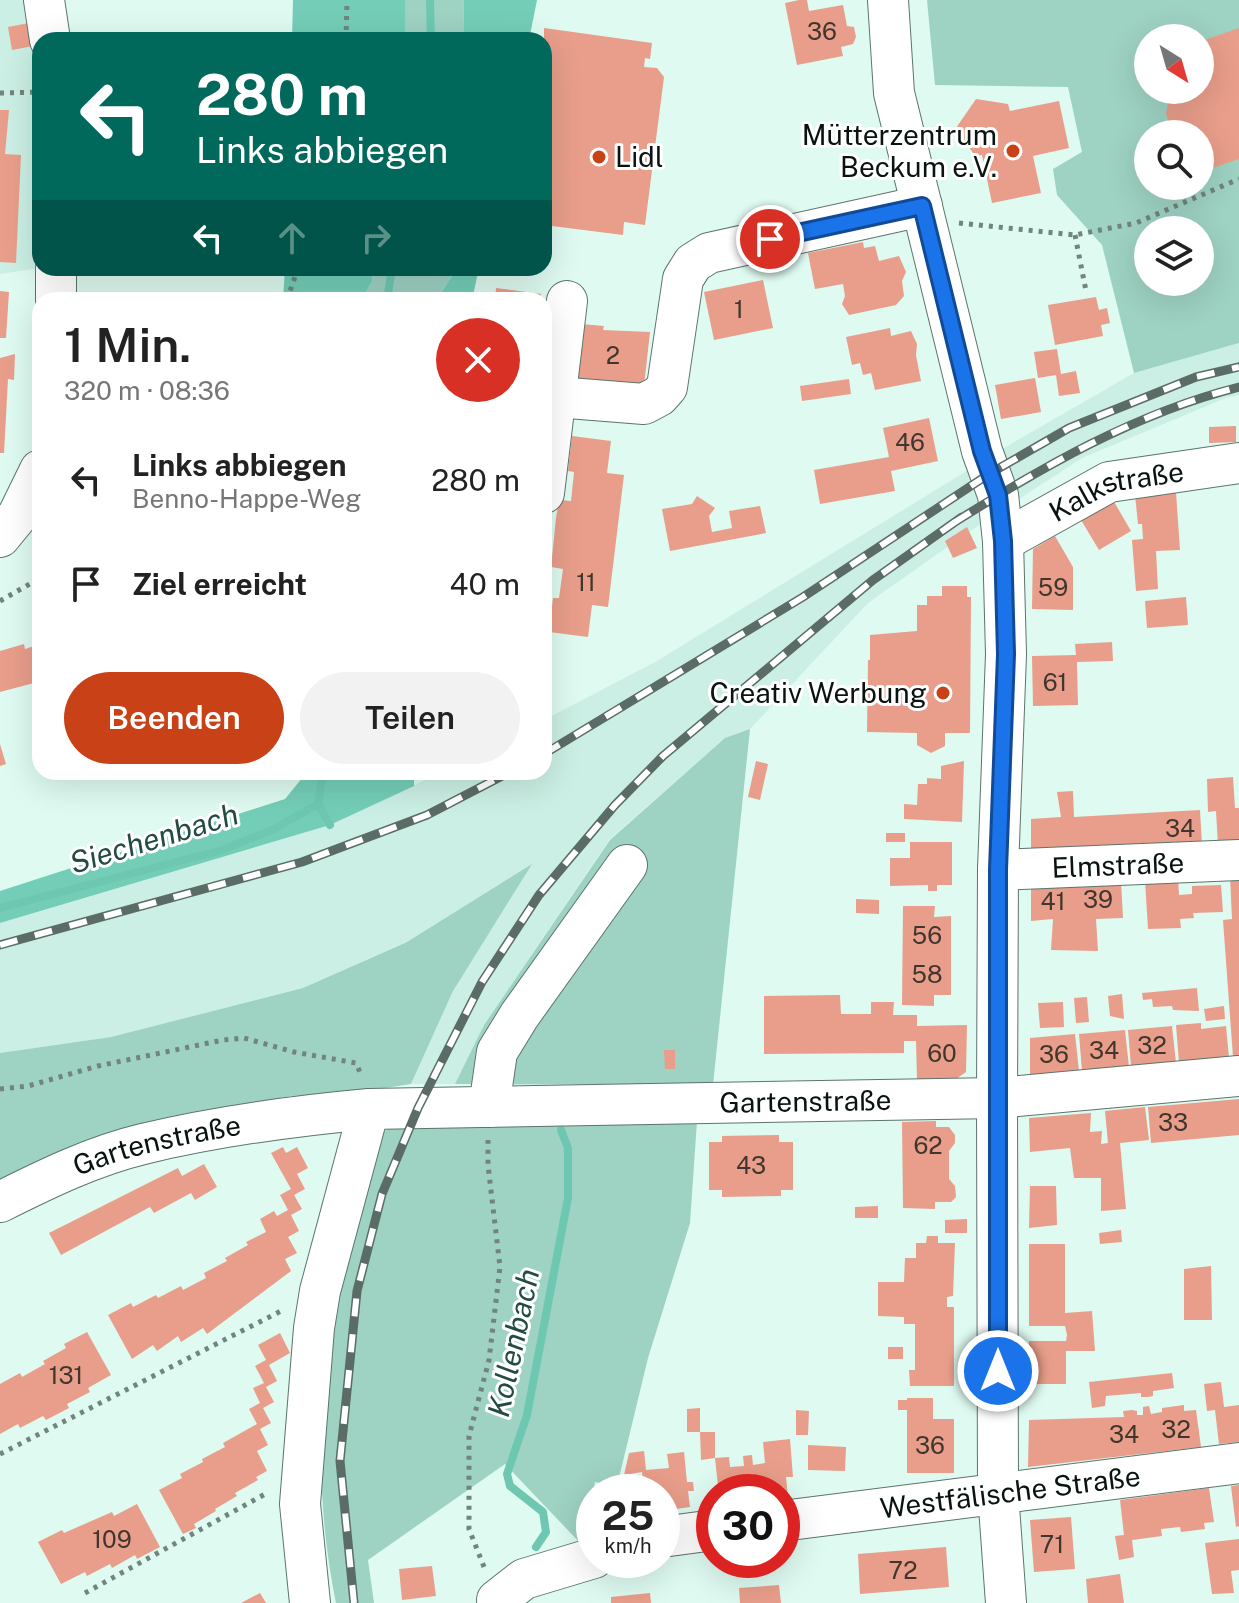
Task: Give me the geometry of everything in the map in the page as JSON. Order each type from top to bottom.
[{"type":"street","points":[[44,0],[49,32]]},
{"type":"street","points":[[888,0],[894,93],[982,451],[998,495],[1003,541],[1006,654],[998,870],[998,1493],[1006,1603]]},
{"type":"street","points":[[556,397],[644,404],[659,396],[667,387],[683,279],[693,263],[709,253],[924,213]]},
{"type":"street","points":[[552,429],[567,301]]},
{"type":"street","name":"Kalkstraße","points":[[1003,541],[1109,482],[1239,463]]},
{"type":"street","points":[[19,528],[32,492]]},
{"type":"street","name":"Elmstraße","points":[[998,870],[1239,860]]},
{"type":"street","points":[[489,1107],[497,1052],[519,1016],[627,865]]},
{"type":"street","name":"Gartenstraße","points":[[0,1202],[59,1173],[141,1144],[272,1118],[369,1109],[997,1098],[1239,1076]]},
{"type":"street","points":[[310,1603],[300,1504],[314,1328],[320,1291],[369,1109]]},
{"type":"street","name":"Westfälische Straße","points":[[800,1519],[1239,1463]]},
{"type":"street","points":[[497,1600],[524,1579],[576,1563]]},
{"type":"path","points":[[346,32],[347,0]]},
{"type":"path","points":[[0,93],[32,92]]},
{"type":"path","points":[[924,213],[1075,235],[1136,223],[1239,179]]},
{"type":"path","points":[[1075,235],[1086,291]]},
{"type":"path","points":[[0,601],[32,583]]},
{"type":"path","points":[[0,1089],[28,1086],[98,1066],[244,1038],[294,1052],[356,1063],[369,1109]]},
{"type":"path","points":[[489,1107],[488,1165],[500,1267],[489,1360],[469,1436],[469,1529],[497,1600]]},
{"type":"path","points":[[0,1454],[320,1291]]},
{"type":"path","points":[[85,1593],[303,1473]]},
{"type":"shaded area","points":[[0,0],[33,0],[39,32],[32,32],[32,269],[0,274]]},
{"type":"shaded area","points":[[405,0],[464,0],[463,32],[405,32]]},
{"type":"shaded area","points":[[927,0],[1239,0],[1239,343],[1134,373],[1102,245],[1057,195],[1053,169],[1082,152],[1068,87],[935,85]]},
{"type":"shaded area","points":[[372,276],[452,276],[441,292],[366,292]]},
{"type":"shaded area","points":[[1239,343],[1239,395],[1082,458],[967,533],[868,603],[750,729],[725,738],[610,839],[484,1025],[455,1084],[411,1084],[453,991],[406,942],[303,988],[111,1037],[0,1053],[0,923],[330,825],[425,780],[552,780],[552,716],[657,661],[1009,445],[1134,373]]},
{"type":"shaded area","points":[[750,729],[713,1085],[455,1084],[484,1025],[610,840],[725,738]]},
{"type":"shaded area","points":[[532,864],[453,991],[411,1084],[347,1094],[291,1096],[186,1115],[0,1189],[0,1053],[111,1037],[303,988],[407,942]]},
{"type":"shaded area","points":[[401,1120],[697,1121],[690,1223],[648,1358],[620,1474],[576,1474],[576,1539],[505,1464],[368,1560],[374,1603],[336,1603],[322,1497],[324,1389],[334,1318],[379,1135]]},
{"type":"green space","points":[[293,0],[405,0],[405,32],[292,32]]},
{"type":"green space","points":[[464,0],[537,0],[531,32],[463,32]]},
{"type":"green space","points":[[284,276],[372,276],[366,292],[284,292]]},
{"type":"green space","points":[[452,276],[477,276],[474,292],[441,292]]},
{"type":"green space","points":[[300,780],[414,780],[414,786],[330,825],[0,923],[0,891],[285,799]]},
{"type":"building","points":[[807,0],[809,11],[843,5],[847,26],[854,27],[856,37],[853,44],[841,47],[843,56],[797,65],[785,3]]},
{"type":"building","points":[[29,23],[32,46],[12,50],[8,27]]},
{"type":"building","name":"Lidl","points":[[544,28],[652,43],[650,59],[645,58],[644,67],[657,68],[664,77],[645,225],[624,222],[623,235],[552,226],[552,32],[544,32]]},
{"type":"building","points":[[1239,28],[1239,159],[1214,168],[1214,120],[1168,120],[1166,113],[1168,104],[1214,104],[1214,37]]},
{"type":"building","name":"Mütterzentrum Beckum e.V.","points":[[976,99],[1008,104],[1010,111],[1059,101],[1069,148],[1033,156],[1041,193],[992,203],[982,155],[975,156],[956,128]]},
{"type":"building","points":[[0,110],[9,110],[5,154],[21,155],[16,263],[0,262]]},
{"type":"building","points":[[863,242],[864,248],[875,246],[879,261],[899,256],[906,272],[902,281],[904,296],[896,305],[849,315],[842,304],[845,296],[843,284],[815,289],[808,253]]},
{"type":"building","points":[[763,280],[773,328],[714,340],[704,292]]},
{"type":"building","points":[[496,288],[526,292],[496,292]]},
{"type":"building","points":[[0,291],[9,292],[6,338],[0,338]]},
{"type":"building","points":[[1096,297],[1099,310],[1107,308],[1110,323],[1101,325],[1103,336],[1055,345],[1048,305]]},
{"type":"building","points":[[581,324],[604,326],[603,330],[650,332],[644,386],[575,379]]},
{"type":"building","points":[[890,328],[891,336],[911,331],[917,344],[921,381],[875,390],[871,373],[863,375],[860,363],[852,365],[846,337]]},
{"type":"building","points":[[1057,349],[1061,374],[1076,371],[1080,393],[1059,396],[1056,375],[1038,378],[1034,352]]},
{"type":"building","points":[[15,354],[14,380],[8,379],[4,453],[0,453],[0,358]]},
{"type":"building","points":[[1035,378],[1041,412],[1001,419],[995,385]]},
{"type":"building","points":[[849,379],[851,394],[802,401],[800,386]]},
{"type":"building","points":[[929,418],[938,461],[891,471],[895,491],[820,504],[814,470],[889,457],[883,428]]},
{"type":"building","points":[[1236,426],[1236,442],[1209,443],[1209,427]]},
{"type":"building","points":[[572,436],[611,441],[607,473],[624,475],[608,607],[592,605],[588,637],[552,632],[553,598],[559,598],[563,569],[552,567],[552,557],[559,500],[571,501],[574,472],[568,471]]},
{"type":"building","points":[[1176,492],[1180,550],[1156,551],[1158,589],[1136,591],[1132,540],[1143,539],[1135,495]]},
{"type":"building","points":[[697,496],[715,508],[709,516],[712,532],[732,528],[729,511],[760,506],[766,533],[670,551],[662,509],[692,504]]},
{"type":"building","points":[[1113,500],[1131,531],[1099,550],[1081,520]]},
{"type":"building","points":[[967,527],[977,548],[953,558],[945,541]]},
{"type":"building","points":[[1055,536],[1073,567],[1073,610],[1032,609],[1033,549]]},
{"type":"building","points":[[942,586],[967,586],[967,597],[971,597],[970,733],[945,733],[945,746],[931,753],[917,745],[917,733],[867,732],[868,660],[870,635],[917,631],[917,605],[927,605],[927,596],[942,596]]},
{"type":"building","points":[[1186,597],[1188,625],[1147,628],[1145,601]]},
{"type":"building","points":[[1112,642],[1113,661],[1077,662],[1078,705],[1033,706],[1032,656],[1076,655],[1075,644]]},
{"type":"building","points":[[24,644],[25,649],[32,647],[32,684],[0,692],[0,651]]},
{"type":"building","points":[[0,744],[6,764],[0,766]]},
{"type":"building","points":[[756,761],[768,764],[760,800],[748,797]]},
{"type":"building","points":[[964,761],[962,822],[904,819],[904,804],[917,805],[918,784],[927,784],[927,778],[941,779],[941,766]]},
{"type":"building","points":[[1233,777],[1235,808],[1239,808],[1239,844],[1218,845],[1216,811],[1208,812],[1207,779]]},
{"type":"building","points":[[1073,791],[1074,817],[1200,810],[1202,845],[1031,854],[1031,819],[1061,817],[1057,792]]},
{"type":"building","points":[[886,833],[905,833],[905,842],[886,842]]},
{"type":"building","points":[[910,842],[952,842],[952,885],[937,885],[937,891],[928,891],[928,885],[890,886],[890,858],[910,858]]},
{"type":"building","points":[[1239,875],[1239,1057],[1233,1057],[1223,920],[1232,919],[1230,876]]},
{"type":"building","points":[[1178,878],[1179,895],[1192,894],[1192,886],[1221,885],[1223,912],[1193,913],[1194,918],[1180,919],[1181,928],[1148,929],[1145,880]]},
{"type":"building","points":[[1121,881],[1123,918],[1096,919],[1098,951],[1051,950],[1053,919],[1031,921],[1031,885]]},
{"type":"building","points":[[856,899],[879,900],[879,914],[856,913]]},
{"type":"building","points":[[903,906],[935,906],[934,917],[951,916],[951,995],[934,995],[934,1006],[902,1005]]},
{"type":"building","points":[[1197,988],[1199,1011],[1173,1010],[1172,1006],[1153,1007],[1152,999],[1143,1000],[1142,993]]},
{"type":"building","points":[[1122,994],[1124,1019],[1110,1016],[1108,996]]},
{"type":"building","points":[[840,995],[841,1014],[871,1014],[871,1002],[894,1002],[893,1015],[917,1015],[917,1026],[967,1025],[966,1072],[956,1079],[917,1080],[916,1041],[904,1041],[904,1053],[764,1054],[764,996]]},
{"type":"building","points":[[1087,997],[1089,1022],[1076,1023],[1074,998]]},
{"type":"building","points":[[1063,1002],[1064,1027],[1040,1028],[1038,1003]]},
{"type":"building","points":[[1224,1006],[1225,1019],[1206,1021],[1204,1009]]},
{"type":"building","points":[[1201,1023],[1201,1029],[1226,1026],[1229,1058],[1179,1062],[1176,1025]]},
{"type":"building","points":[[1172,1026],[1176,1063],[1131,1066],[1128,1030]]},
{"type":"building","points":[[1125,1030],[1129,1067],[1082,1071],[1079,1034]]},
{"type":"building","points":[[1075,1034],[1079,1071],[1030,1076],[1030,1038]]},
{"type":"building","points":[[664,1050],[675,1050],[675,1069],[665,1069]]},
{"type":"building","points":[[1239,1099],[1239,1135],[1151,1143],[1148,1107]]},
{"type":"building","points":[[1145,1107],[1149,1140],[1120,1143],[1126,1209],[1101,1211],[1101,1178],[1074,1178],[1070,1148],[1030,1152],[1029,1118],[1091,1113],[1090,1132],[1102,1131],[1101,1144],[1108,1143],[1105,1111]]},
{"type":"building","points":[[936,1121],[936,1127],[949,1127],[955,1135],[955,1143],[949,1151],[949,1179],[955,1186],[956,1197],[951,1202],[935,1202],[935,1209],[903,1208],[902,1122]]},
{"type":"building","points":[[779,1135],[779,1142],[793,1142],[793,1190],[781,1190],[781,1196],[722,1197],[722,1190],[709,1190],[709,1142],[722,1142],[722,1136]]},
{"type":"building","points":[[283,1147],[286,1153],[297,1147],[308,1168],[297,1174],[305,1189],[294,1195],[302,1209],[291,1215],[299,1231],[288,1237],[297,1253],[285,1259],[291,1271],[207,1334],[203,1328],[181,1342],[178,1336],[157,1351],[153,1345],[132,1359],[108,1315],[131,1303],[133,1307],[156,1295],[158,1298],[181,1286],[183,1290],[206,1278],[204,1273],[227,1261],[225,1258],[248,1245],[246,1242],[266,1232],[260,1219],[274,1211],[277,1216],[288,1210],[280,1195],[291,1189],[271,1153]]},
{"type":"building","points":[[204,1164],[217,1187],[195,1200],[191,1193],[154,1213],[150,1207],[61,1255],[49,1233],[178,1168],[182,1176]]},
{"type":"building","points":[[1030,1186],[1056,1186],[1057,1225],[1029,1228]]},
{"type":"building","points":[[878,1206],[878,1218],[855,1218],[855,1207]]},
{"type":"building","points":[[967,1219],[967,1233],[945,1233],[945,1220]]},
{"type":"building","points":[[1121,1230],[1122,1242],[1100,1244],[1099,1233]]},
{"type":"building","points":[[927,1236],[938,1236],[938,1243],[955,1243],[953,1296],[947,1297],[947,1307],[954,1307],[954,1386],[910,1386],[909,1370],[915,1370],[915,1324],[904,1324],[904,1317],[878,1316],[878,1282],[904,1282],[905,1258],[916,1258],[916,1243],[926,1243]]},
{"type":"building","points":[[1029,1244],[1065,1244],[1065,1313],[1092,1311],[1095,1351],[1066,1351],[1066,1384],[1029,1384],[1029,1341],[1066,1341],[1067,1335],[1065,1326],[1029,1326]]},
{"type":"building","points":[[1211,1266],[1212,1320],[1184,1320],[1184,1269]]},
{"type":"building","points":[[87,1332],[111,1375],[88,1388],[90,1392],[67,1404],[69,1408],[46,1420],[43,1416],[0,1434],[0,1384],[20,1373],[22,1377],[45,1364],[43,1361],[66,1348],[64,1344]]},
{"type":"building","points":[[280,1333],[290,1353],[269,1365],[277,1381],[266,1387],[274,1402],[263,1408],[271,1423],[260,1429],[268,1445],[257,1451],[267,1471],[235,1493],[237,1496],[194,1524],[196,1528],[183,1534],[159,1490],[182,1478],[180,1474],[203,1462],[202,1459],[225,1447],[223,1443],[257,1424],[249,1409],[260,1403],[253,1388],[264,1383],[255,1366],[266,1360],[258,1345]]},
{"type":"building","points":[[888,1347],[903,1347],[903,1359],[888,1359]]},
{"type":"building","points":[[1172,1373],[1174,1388],[1153,1391],[1153,1396],[1148,1397],[1141,1397],[1141,1393],[1106,1396],[1105,1406],[1092,1408],[1089,1382]]},
{"type":"building","points":[[1221,1382],[1224,1407],[1239,1405],[1239,1442],[1219,1444],[1215,1410],[1207,1411],[1204,1384]]},
{"type":"building","points":[[933,1398],[933,1419],[954,1419],[954,1473],[907,1473],[907,1410],[898,1410],[898,1400]]},
{"type":"building","points":[[1184,1405],[1184,1411],[1196,1410],[1201,1447],[1028,1467],[1029,1420],[1124,1417],[1123,1411],[1132,1410],[1137,1411],[1137,1415],[1143,1415],[1143,1407],[1149,1406],[1151,1414],[1162,1412],[1162,1408]]},
{"type":"building","points":[[700,1408],[700,1432],[687,1432],[687,1409]]},
{"type":"building","points":[[796,1410],[809,1411],[808,1435],[796,1435]]},
{"type":"building","points":[[700,1432],[715,1432],[715,1458],[701,1460]]},
{"type":"building","points":[[790,1439],[793,1474],[717,1474],[715,1458],[729,1457],[730,1467],[744,1466],[743,1456],[752,1455],[753,1465],[765,1463],[763,1442]]},
{"type":"building","points":[[808,1445],[846,1447],[845,1471],[808,1470]]},
{"type":"building","points":[[644,1451],[646,1470],[669,1468],[667,1454],[684,1452],[687,1482],[693,1482],[694,1491],[688,1491],[690,1507],[680,1508],[680,1474],[624,1474],[629,1453]]},
{"type":"building","points":[[1239,1485],[1239,1526],[1236,1527],[1231,1486]]},
{"type":"building","points":[[1209,1488],[1214,1522],[1204,1523],[1205,1529],[1181,1532],[1180,1527],[1161,1529],[1162,1536],[1132,1540],[1134,1557],[1119,1560],[1115,1536],[1124,1535],[1120,1500]]},
{"type":"building","points":[[137,1504],[160,1547],[137,1559],[135,1555],[112,1568],[110,1564],[87,1576],[85,1572],[61,1584],[38,1542],[112,1512],[114,1516]]},
{"type":"building","points":[[1071,1517],[1075,1569],[1034,1572],[1030,1520]]},
{"type":"building","points":[[1239,1539],[1239,1570],[1231,1571],[1234,1593],[1212,1594],[1205,1543]]},
{"type":"building","points":[[946,1547],[949,1587],[860,1594],[858,1554]]},
{"type":"building","points":[[432,1566],[436,1596],[402,1600],[399,1569]]},
{"type":"building","points":[[1120,1574],[1124,1603],[1088,1603],[1086,1579]]},
{"type":"building","points":[[779,1585],[781,1603],[740,1603],[739,1588]]},
{"type":"building","points":[[260,1593],[266,1603],[241,1603]]},
{"type":"building","points":[[650,1593],[651,1603],[611,1603],[611,1597]]},
{"type":"waterway","name":"Kollenbach","points":[[430,0],[431,32]]},
{"type":"waterway","name":"Kollenbach","points":[[388,292],[391,276]]},
{"type":"waterway","name":"Kollenbach","points":[[322,780],[318,804],[330,825]]},
{"type":"waterway","name":"Siechenbach","points":[[0,908],[222,850],[272,830],[318,804]]},
{"type":"waterway","name":"Kollenbach","points":[[536,1547],[546,1532],[543,1512],[510,1486],[507,1474],[527,1415],[568,1198],[568,1148],[561,1130]]},
{"type":"railway","points":[[552,749],[803,597],[989,474],[1069,428],[1196,377],[1239,367]]},
{"type":"railway","points":[[955,522],[1022,481],[1127,426],[1239,387]]},
{"type":"railway","points":[[354,1603],[340,1461],[357,1291],[382,1194],[418,1108],[482,982],[539,895],[615,805],[663,756],[873,580],[962,517]]},
{"type":"railway","points":[[0,945],[302,862],[427,815],[495,780]]},
{"type":"place","name":"Mütterzentrum Beckum e.V.","points":[[1013,151]]},
{"type":"place","name":"Lidl","points":[[599,157]]},
{"type":"place","name":"Creativ Werbung","points":[[943,693]]},
{"type":"route","points":[[770,239],[922,206],[982,451],[998,495],[1003,541],[1006,654],[998,870],[998,1371]]}]
